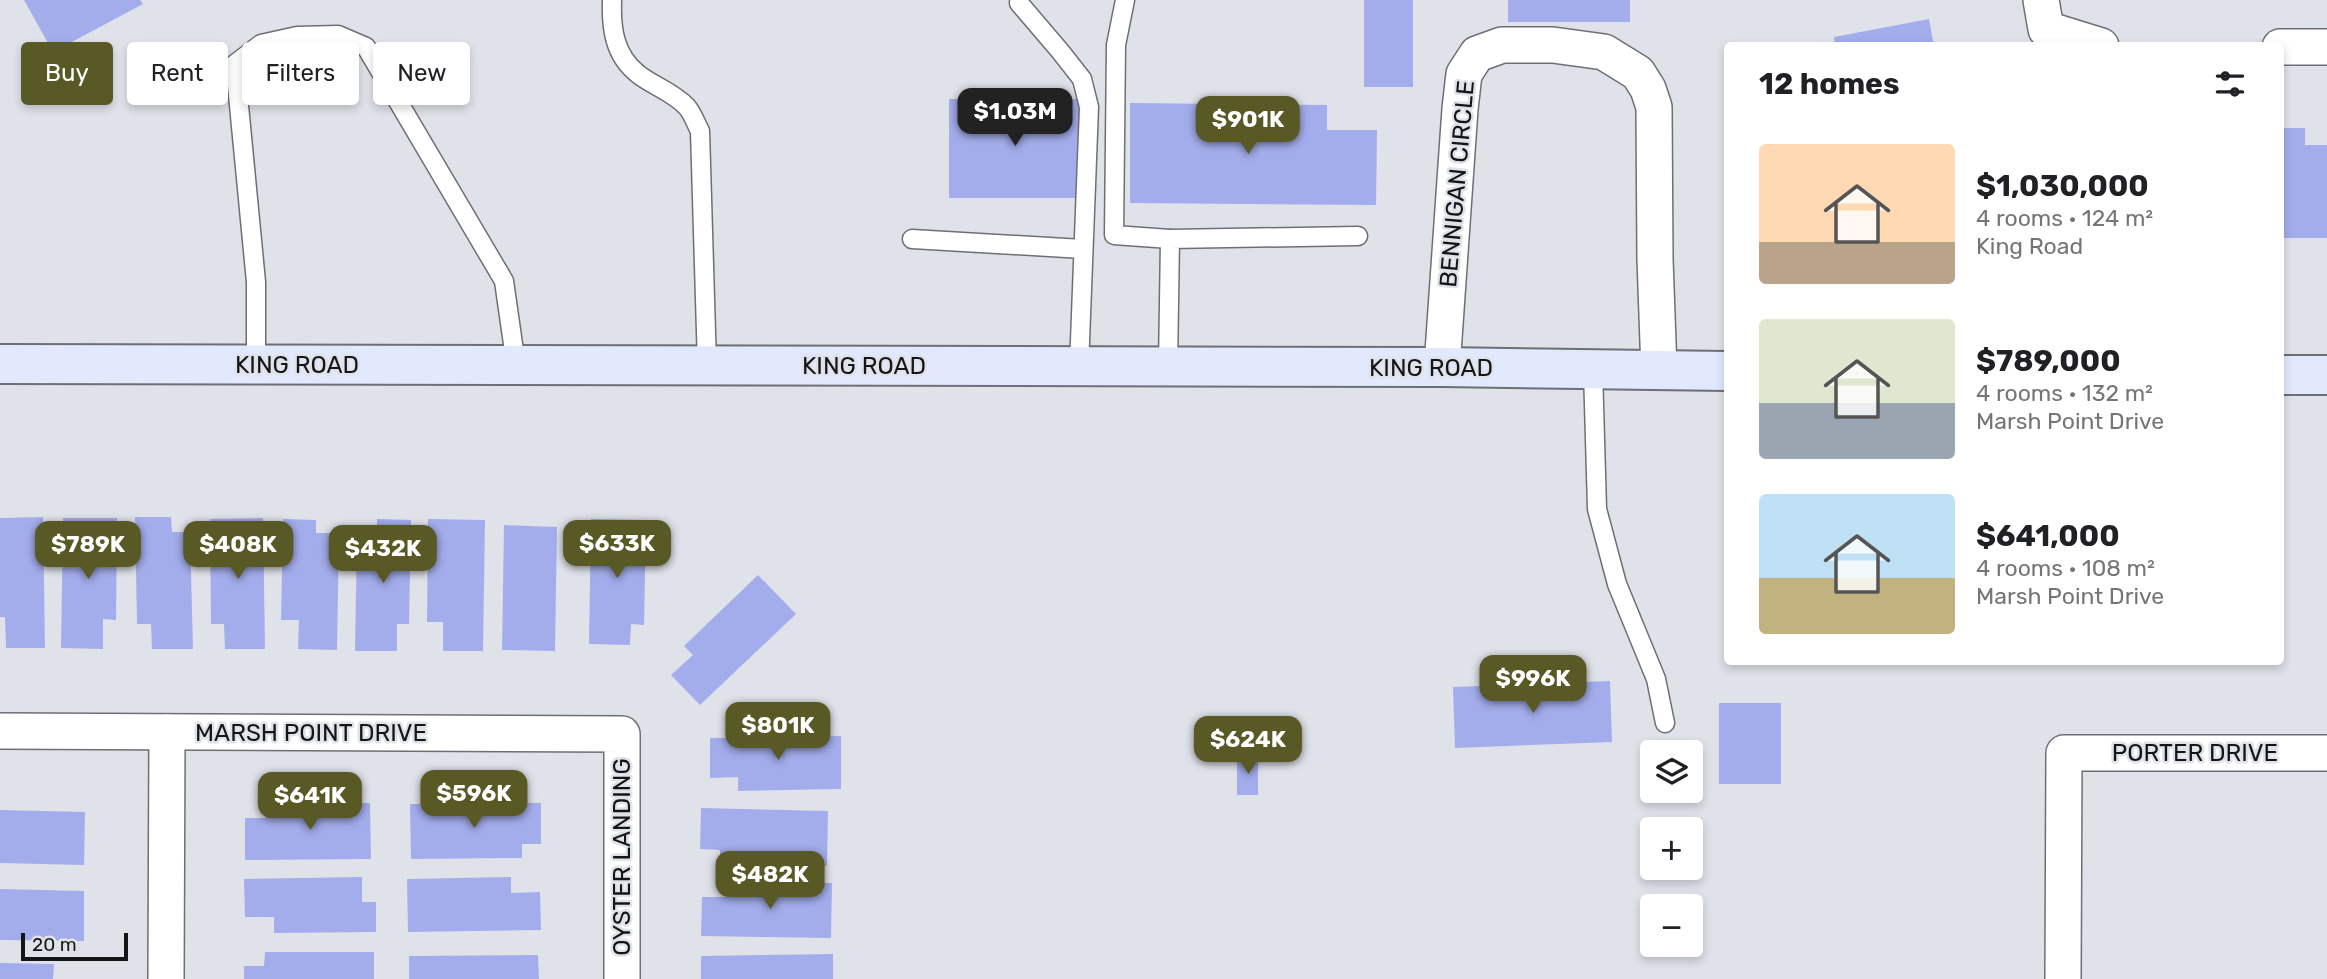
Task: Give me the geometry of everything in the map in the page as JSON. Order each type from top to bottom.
[{"type":"street","points":[[2043,14],[2094,42]]},
{"type":"street","name":"BENNIGAN CIRCLE","points":[[1442,367],[1464,74],[1477,54],[1502,45],[1553,45],[1604,52],[1638,73],[1654,107],[1659,371]]},
{"type":"street","points":[[2284,47],[2327,47]]},
{"type":"street","name":"KING ROAD","points":[[0,363],[1442,367],[1724,372]]},
{"type":"street","points":[[2284,375],[2327,375]]},
{"type":"street","name":"MARSH POINT DRIVE","points":[[0,731],[622,734]]},
{"type":"street","points":[[166,732],[166,979]]},
{"type":"street","name":"OYSTER LANDING","points":[[622,734],[622,979]]},
{"type":"street","name":"PORTER DRIVE","points":[[2063,979],[2064,752],[2327,753]]},
{"type":"lane","points":[[612,0],[611,22],[618,51],[638,74],[666,90],[688,109],[700,131],[708,366]]},
{"type":"lane","points":[[1125,0],[1116,45],[1114,235],[1170,239],[1358,236]]},
{"type":"lane","points":[[1019,3],[1082,79],[1089,107],[1079,367]]},
{"type":"lane","points":[[256,365],[256,282],[235,64],[261,44],[297,36],[338,35],[366,47],[504,281],[516,365]]},
{"type":"lane","points":[[912,239],[1083,249]]},
{"type":"lane","points":[[1168,367],[1170,239]]},
{"type":"lane","points":[[1593,370],[1597,509],[1617,584],[1656,679],[1665,723]]},
{"type":"building","points":[[24,0],[140,0],[143,4],[72,42],[47,42]]},
{"type":"building","points":[[1364,0],[1413,0],[1413,87],[1364,87]]},
{"type":"building","points":[[1508,0],[1630,0],[1630,22],[1508,22]]},
{"type":"building","points":[[1929,19],[1933,42],[1835,42],[1834,37]]},
{"type":"building","points":[[949,99],[1080,99],[1080,198],[949,198]]},
{"type":"building","points":[[1130,103],[1327,105],[1327,130],[1377,130],[1376,205],[1130,203]]},
{"type":"building","points":[[2284,128],[2305,128],[2305,145],[2327,145],[2327,238],[2284,238]]},
{"type":"building","points":[[43,517],[45,648],[6,648],[5,617],[0,617],[0,518]]},
{"type":"building","points":[[135,517],[171,517],[172,532],[190,532],[193,649],[152,649],[151,624],[137,624]]},
{"type":"building","points":[[63,518],[117,518],[116,620],[103,619],[103,649],[61,648]]},
{"type":"building","points":[[263,518],[265,649],[225,649],[224,624],[211,624],[210,519]]},
{"type":"building","points":[[283,519],[316,520],[316,533],[339,533],[337,650],[298,649],[299,620],[281,620]]},
{"type":"building","points":[[377,519],[411,520],[409,624],[397,624],[397,651],[355,651],[357,532],[377,532]]},
{"type":"building","points":[[428,519],[485,520],[483,651],[443,651],[443,622],[427,622]]},
{"type":"building","points":[[591,519],[646,520],[644,625],[631,624],[630,645],[589,644]]},
{"type":"building","points":[[504,525],[557,527],[555,651],[502,650]]},
{"type":"building","points":[[758,575],[796,614],[700,705],[671,675],[693,655],[684,646]]},
{"type":"building","points":[[1610,681],[1612,742],[1455,748],[1453,687]]},
{"type":"building","points":[[1719,703],[1781,703],[1781,784],[1719,784]]},
{"type":"building","points":[[841,736],[841,789],[738,791],[738,777],[710,778],[710,738]]},
{"type":"building","points":[[1237,758],[1258,758],[1258,795],[1237,795]]},
{"type":"building","points":[[370,803],[371,859],[245,860],[245,818],[265,818],[265,804]]},
{"type":"building","points":[[541,803],[541,844],[522,844],[522,858],[411,859],[410,804]]},
{"type":"building","points":[[701,808],[828,811],[827,866],[720,864],[720,850],[700,849]]},
{"type":"building","points":[[0,810],[85,812],[84,865],[0,863]]},
{"type":"building","points":[[362,877],[362,902],[376,902],[376,932],[274,933],[274,917],[245,917],[244,879]]},
{"type":"building","points":[[511,877],[511,893],[540,892],[541,930],[408,932],[407,879]]},
{"type":"building","points":[[731,882],[832,883],[831,938],[701,936],[702,897],[731,897]]},
{"type":"building","points":[[0,889],[84,891],[84,941],[0,940]]},
{"type":"building","points":[[265,952],[374,952],[374,979],[244,979],[244,966],[264,966]]},
{"type":"building","points":[[833,954],[833,979],[701,979],[701,956]]},
{"type":"building","points":[[538,955],[539,979],[409,979],[409,956]]},
{"type":"building","points":[[0,963],[54,964],[53,979],[0,979]]}]
